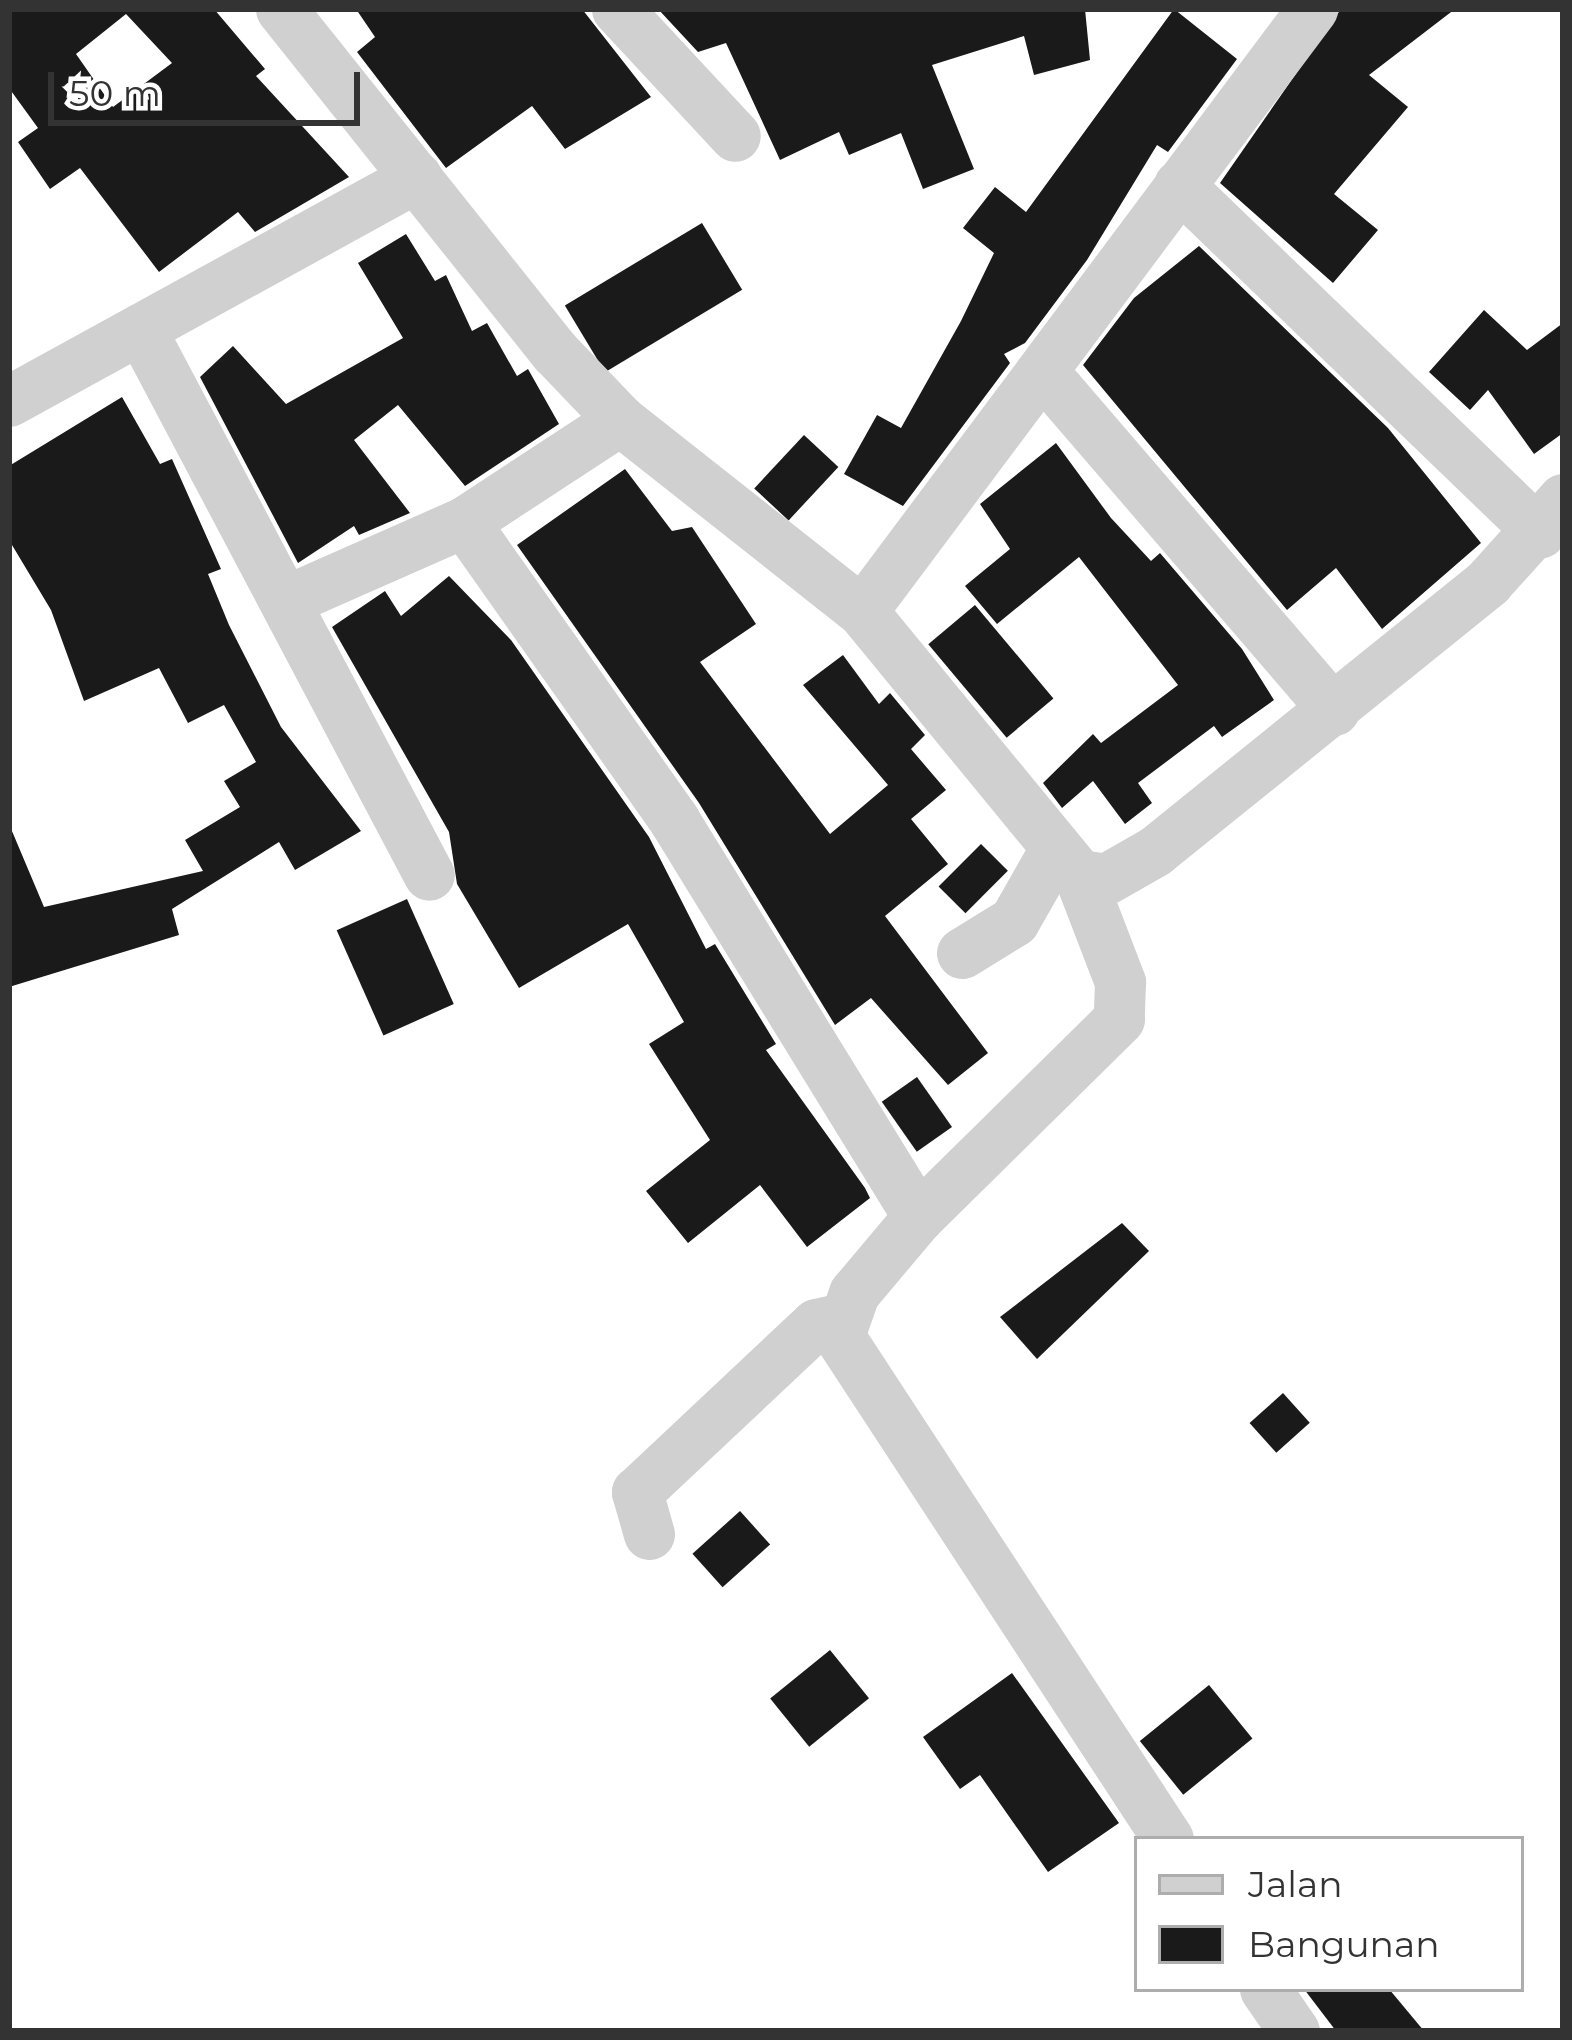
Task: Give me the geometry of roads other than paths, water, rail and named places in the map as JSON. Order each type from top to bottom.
[{"type":"street","points":[[281,9],[620,419],[862,610],[1066,865],[1120,982],[1120,1019],[918,1217],[840,1319],[816,1324],[637,1492],[649,1534]]},
{"type":"street","points":[[617,9],[735,136]]},
{"type":"street","points":[[862,610],[1312,9]]},
{"type":"street","points":[[9,401],[416,177]]},
{"type":"street","points":[[1066,865],[1123,873],[1334,710],[1552,516],[1179,185]]},
{"type":"street","points":[[141,330],[429,875]]},
{"type":"street","points":[[1043,372],[1334,710]]},
{"type":"street","points":[[286,601],[464,522],[620,419]]},
{"type":"street","points":[[464,522],[674,820],[918,1217]]},
{"type":"street","points":[[962,952],[1014,921],[1066,865]]},
{"type":"street","points":[[840,1319],[851,1366],[1166,1836]]},
{"type":"street","points":[[1267,1992],[1294,2031]]}]
